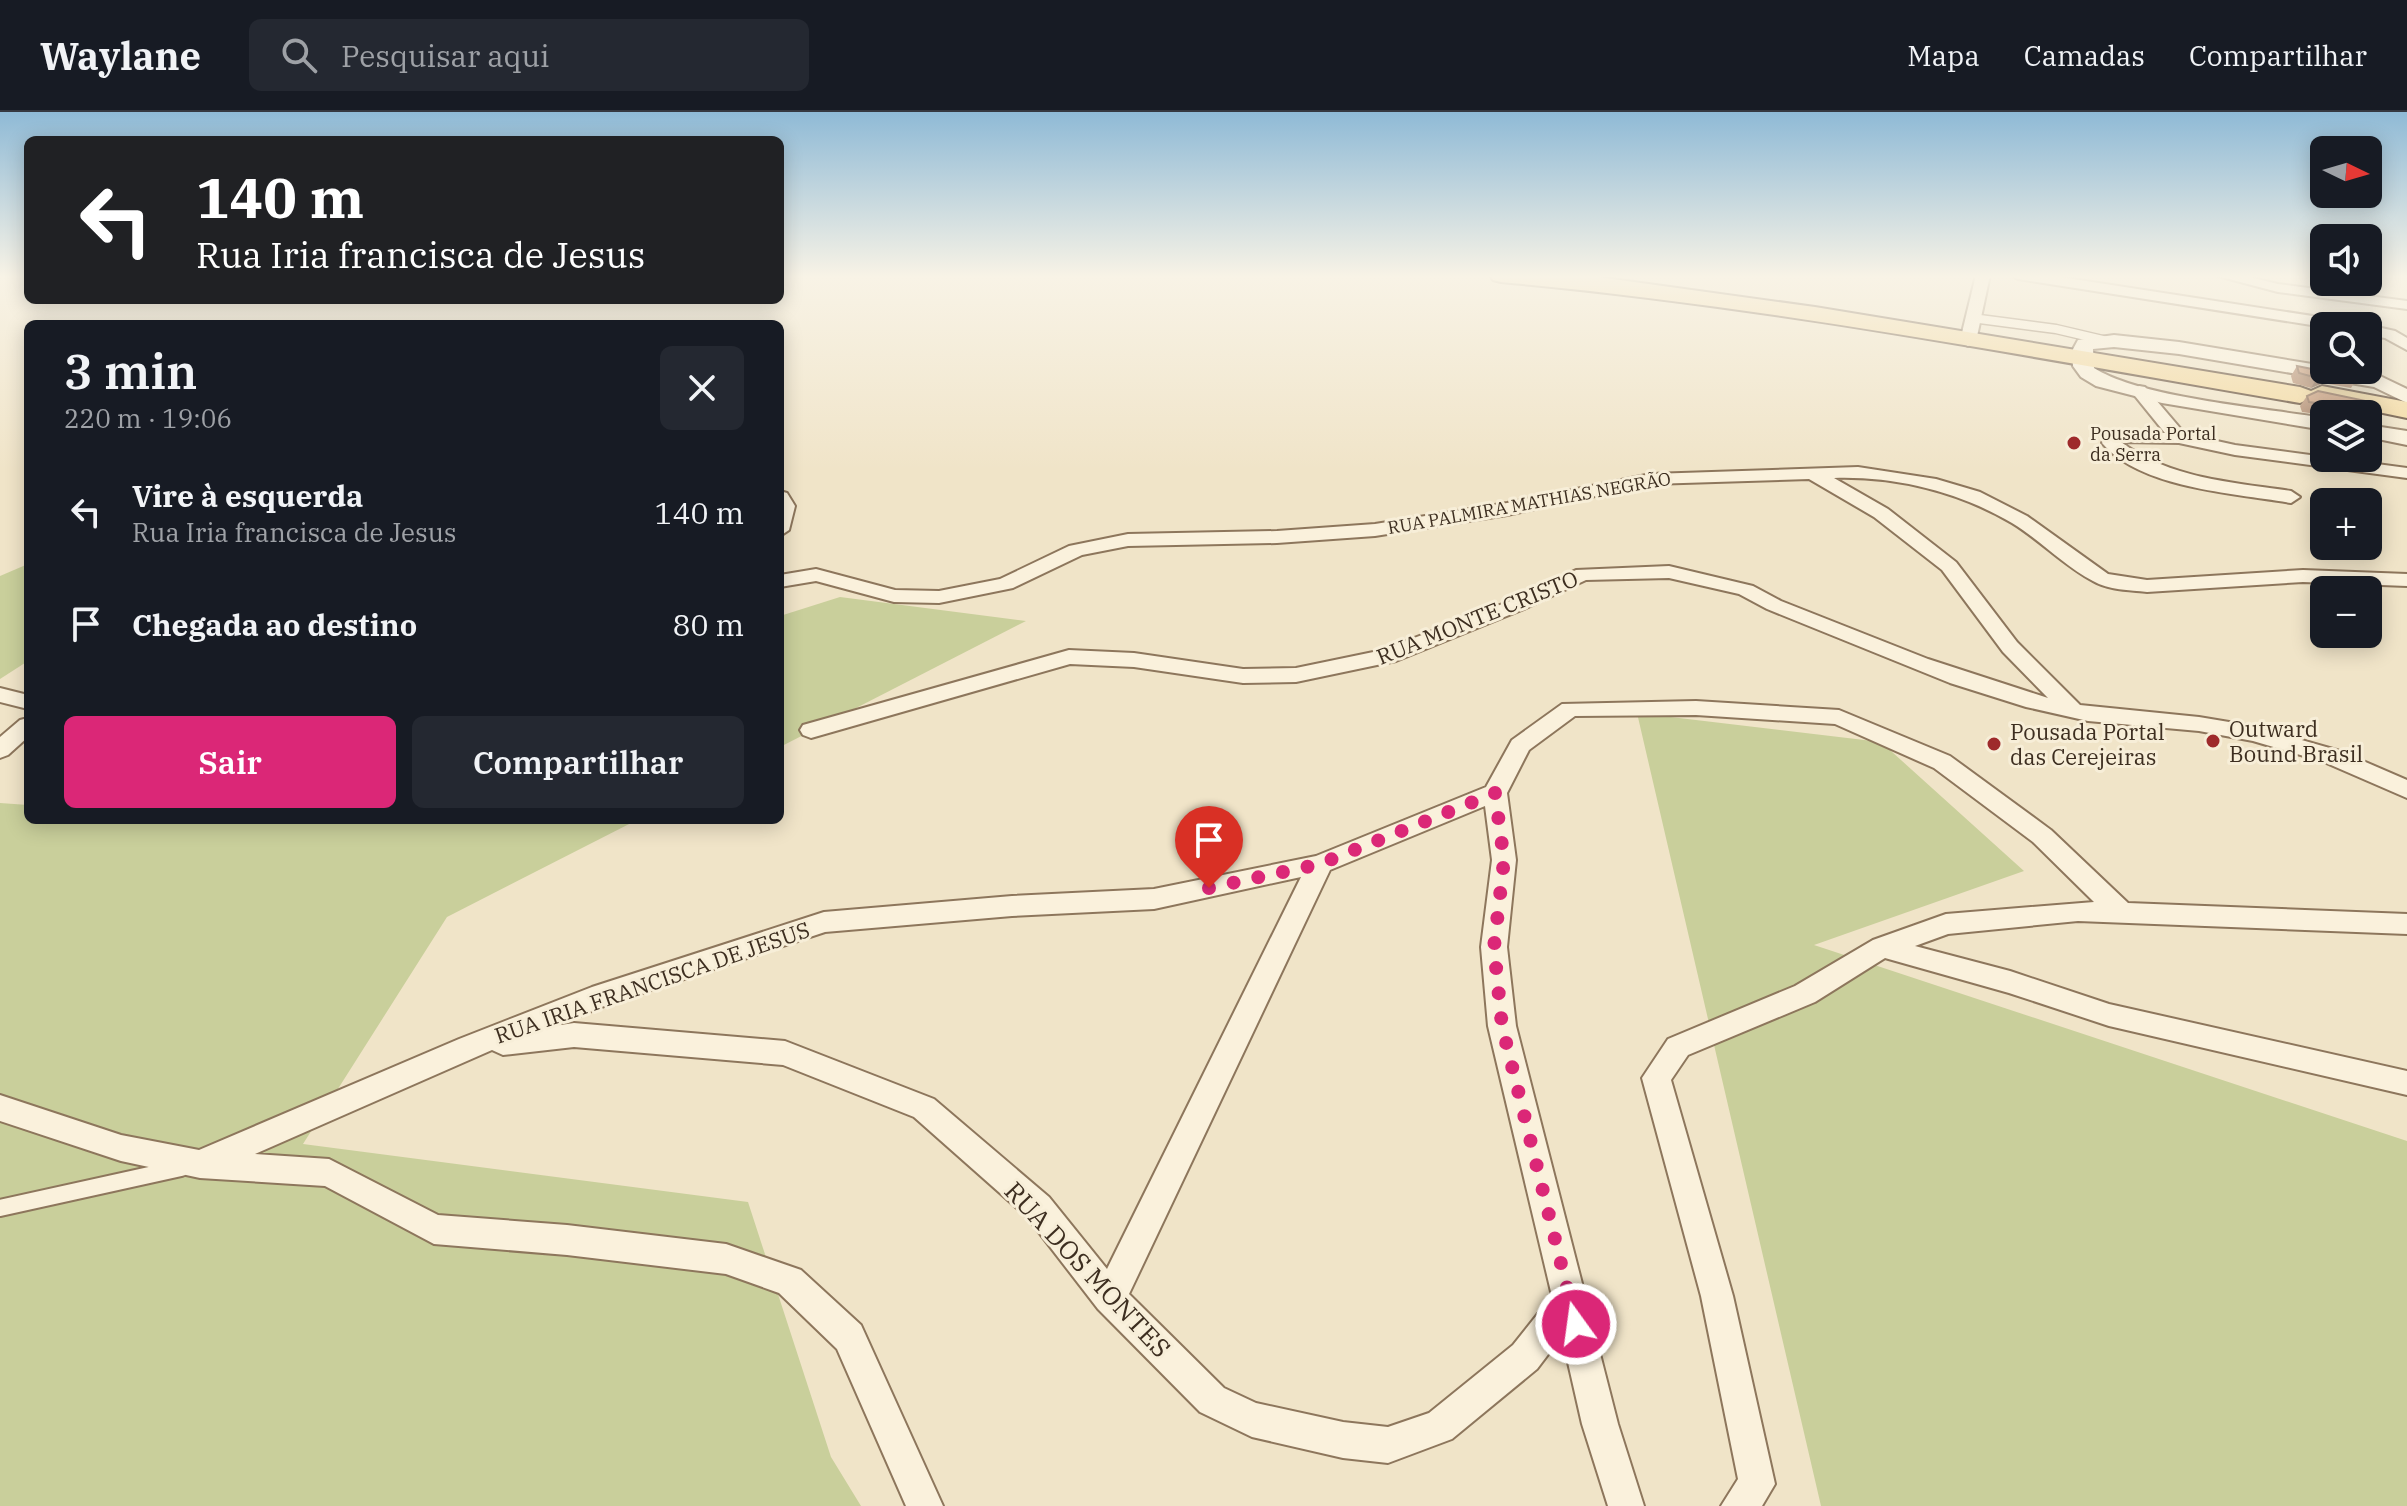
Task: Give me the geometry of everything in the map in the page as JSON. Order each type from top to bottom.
[{"type":"main road","points":[[1988,340],[2132,390]]},
{"type":"main road","points":[[1999,340],[2314,400],[2395,399],[2407,387]]},
{"type":"main road","points":[[2091,340],[2110,341]]},
{"type":"street","points":[[2314,400],[2132,390],[2089,373],[2082,365],[2082,358],[2085,344],[2110,341],[2179,348],[2395,399]]},
{"type":"street","points":[[2132,390],[2179,438]]},
{"type":"street","points":[[2382,434],[2407,438]]},
{"type":"street","points":[[2291,497],[2155,471],[2123,454],[2111,443],[2113,437],[2179,438],[2235,450],[2407,473]]},
{"type":"street","points":[[1811,472],[1881,513],[1949,566],[2010,647],[2073,711]]},
{"type":"street","name":"RUA PALMIRA MATHIAS NEGRÃO","points":[[784,580],[816,575],[894,596],[939,597],[1006,584],[1076,550],[1128,540],[1277,537],[1375,530],[1507,509],[1651,479],[1811,472],[1858,472],[1936,484],[1973,496],[2020,520],[2101,578],[2124,584],[2147,586],[2303,576],[2407,580]]},
{"type":"street","name":"RUA MONTE CRISTO","points":[[811,730],[1069,657],[1134,660],[1243,676],[1296,675],[1388,656],[1517,605],[1583,574],[1669,572],[1746,590],[1774,605],[1996,692],[2073,711],[2203,725],[2289,742],[2385,778],[2407,790]]},
{"type":"street","points":[[0,695],[24,701]]},
{"type":"street","points":[[1626,1506],[1600,1424],[1502,1026],[1494,947],[1504,860],[1495,793],[1520,745],[1570,709],[1696,708],[1839,717],[1942,762],[2042,836],[2119,910]]},
{"type":"street","points":[[0,750],[24,729]]},
{"type":"street","name":"RUA IRIA FRANCISCA DE JESUS","points":[[200,1164],[469,1047],[602,995],[824,922],[1012,906],[1154,899],[1320,864],[1495,793]]},
{"type":"street","points":[[1110,1298],[1320,864]]},
{"type":"street","points":[[1739,1506],[1757,1484],[1717,1296],[1656,1078],[1678,1047],[1805,994],[1882,947],[1946,924],[2119,910],[2407,924]]},
{"type":"street","points":[[1882,947],[2010,982],[2109,1015],[2407,1083]]},
{"type":"street","name":"RUA DOS MONTES","points":[[469,1047],[574,1035],[785,1053],[924,1108],[1038,1207],[1110,1298],[1212,1400],[1252,1420],[1343,1440],[1388,1445],[1440,1427],[1525,1357],[1570,1299]]},
{"type":"street","points":[[0,1108],[121,1148],[200,1164],[329,1173],[434,1229],[567,1240],[726,1259],[790,1281],[849,1337],[925,1506]]},
{"type":"lane","points":[[0,1208],[200,1164]]},
{"type":"green space","points":[[24,566],[24,664],[0,679],[0,576]]},
{"type":"green space","points":[[840,597],[1026,621],[784,745],[784,615]]},
{"type":"green space","points":[[1637,713],[1881,742],[2024,871],[1814,945],[2407,1141],[2407,1506],[1821,1506]]},
{"type":"green space","points":[[0,803],[24,805],[24,824],[629,824],[447,917],[303,1144],[748,1202],[831,1457],[861,1506],[0,1506]]},
{"type":"building","points":[[2297,366],[2310,369],[2310,376],[2299,373]]},
{"type":"building","points":[[2318,391],[2361,400],[2310,402],[2307,396]]},
{"type":"place","name":"Pousada Portal da Serra","points":[[2074,443]]},
{"type":"place","name":"Outward Bound Brasil","points":[[2213,741]]},
{"type":"place","name":"Pousada Portal das Cerejeiras","points":[[1994,744]]},
{"type":"route","points":[[1209,888],[1320,864],[1495,793],[1504,860],[1494,947],[1502,1026],[1576,1324]]}]
